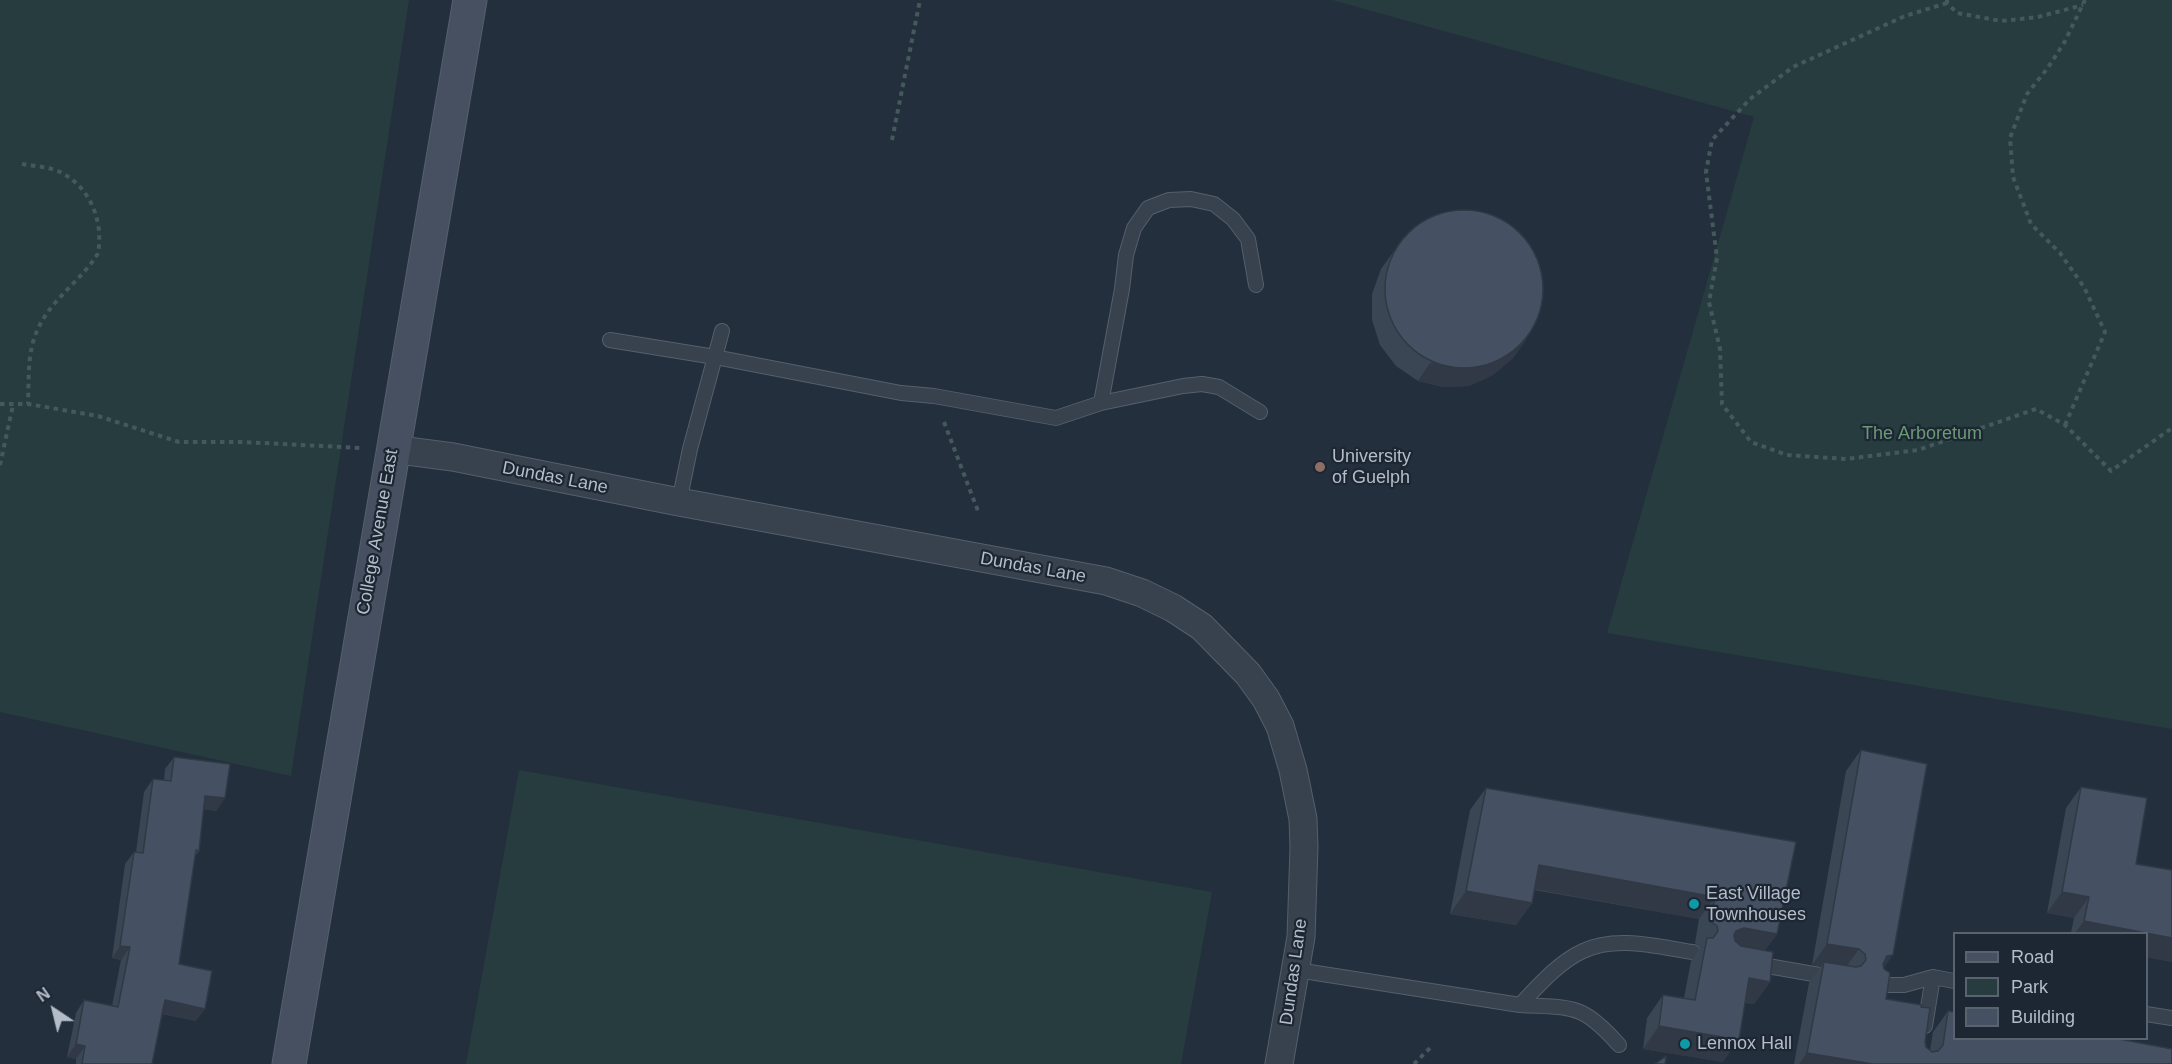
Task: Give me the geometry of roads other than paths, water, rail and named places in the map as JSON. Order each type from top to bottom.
[{"type":"street","name":"College Avenue East","points":[[289,1064],[470,0]]},
{"type":"street","name":"Dundas Lane","points":[[392,449],[453,457],[679,502],[1106,581],[1173,608],[1202,627],[1248,674],[1266,699],[1280,726],[1304,819],[1301,937],[1279,1064]]},
{"type":"lane","points":[[1101,403],[1126,255],[1134,228],[1148,208],[1169,200],[1191,199],[1214,204],[1233,219],[1248,239],[1256,285]]},
{"type":"lane","points":[[679,502],[690,449],[722,331]]},
{"type":"lane","points":[[610,340],[716,357],[901,393],[934,396],[1056,418],[1101,403],[1202,384],[1220,387],[1260,412]]},
{"type":"lane","points":[[1520,1005],[1549,975],[1583,951],[1608,944],[1632,944],[1693,952]]},
{"type":"lane","points":[[1739,962],[1842,979]]},
{"type":"lane","points":[[1297,970],[1520,1005],[1571,1008],[1587,1014],[1600,1024],[1619,1045]]},
{"type":"lane","points":[[1877,985],[1904,985],[1933,977],[1953,981]]},
{"type":"lane","points":[[1922,1042],[1933,977]]},
{"type":"lane","points":[[2148,1014],[2172,1018]]},
{"type":"place","name":"University of Guelph","points":[[1320,467]]},
{"type":"place","name":"East Village Townhouses","points":[[1694,904]]},
{"type":"place","name":"Lennox Hall","points":[[1685,1044]]},
{"type":"park label","name":"The Arboretum","points":[[1922,434]]}]
